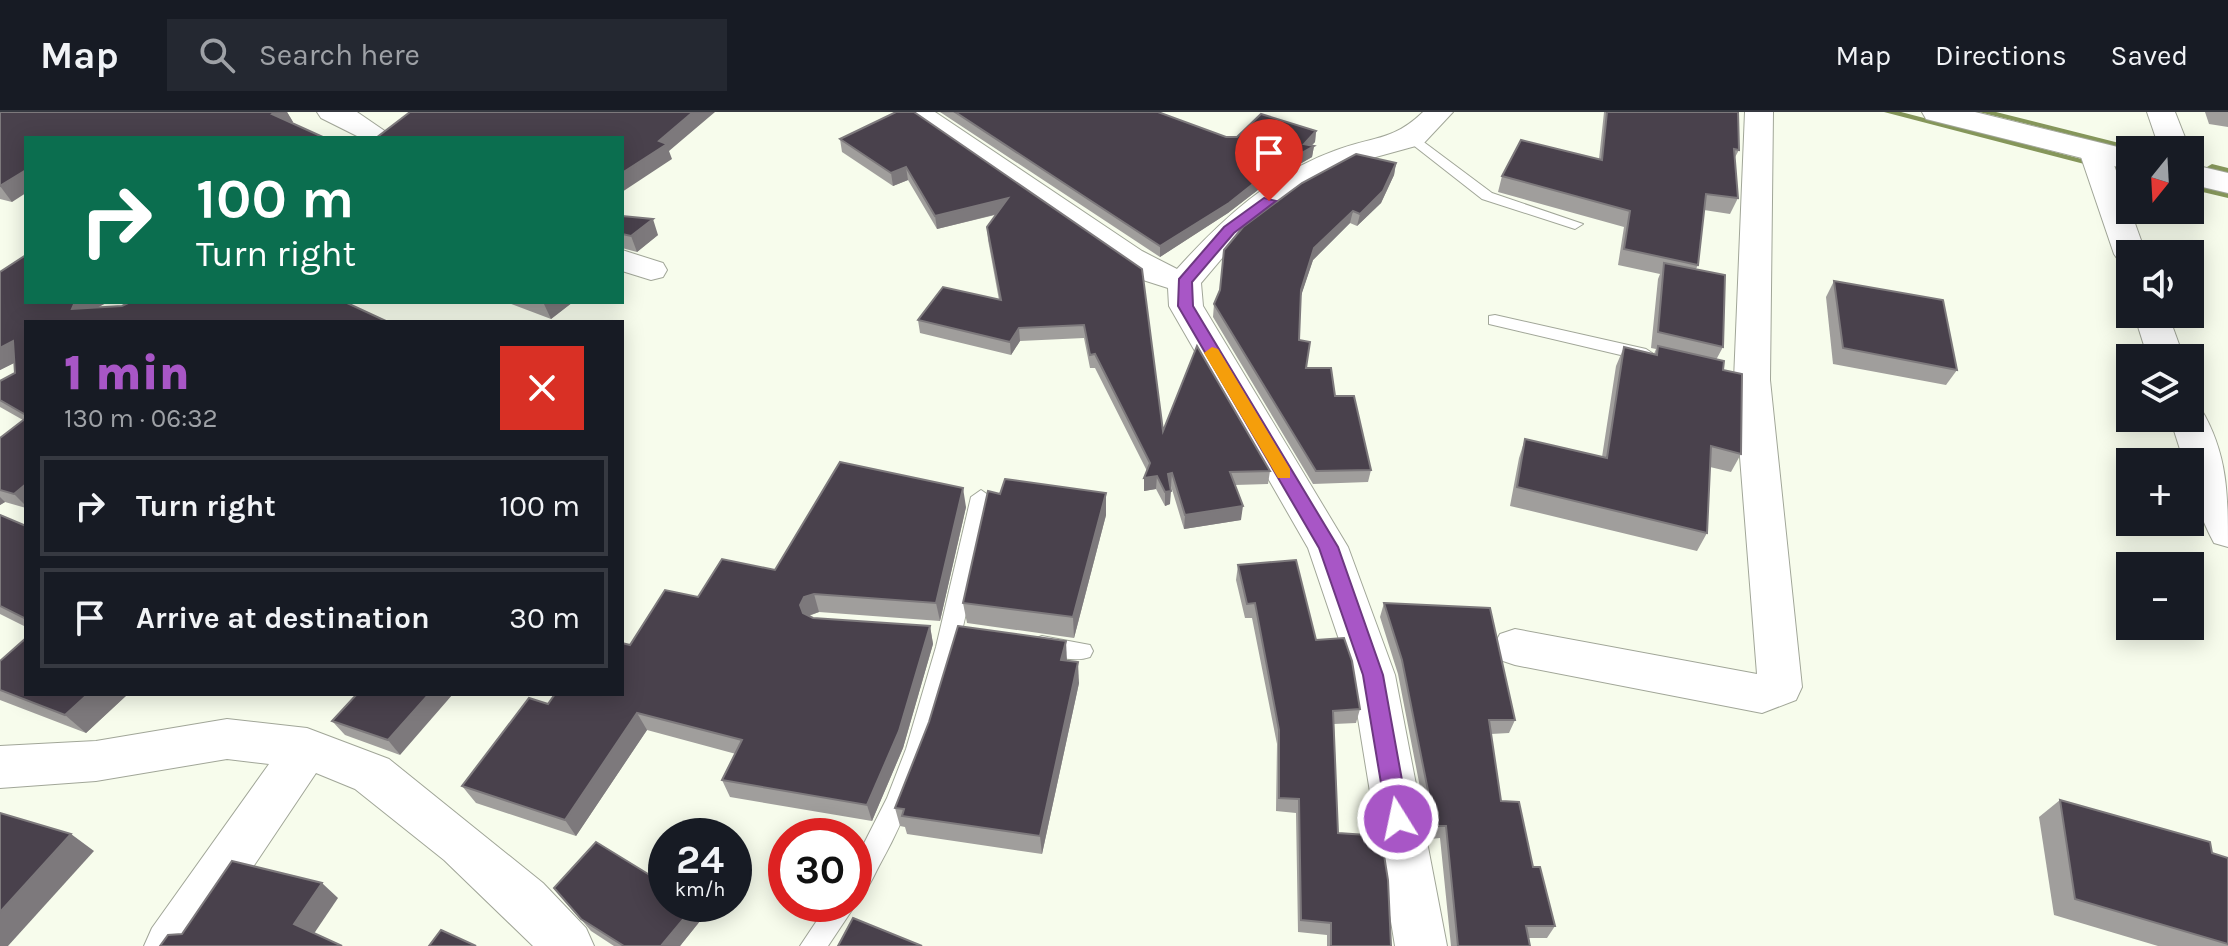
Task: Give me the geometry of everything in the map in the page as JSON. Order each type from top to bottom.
[{"type":"street","points":[[331,112],[352,120],[378,136]]},
{"type":"street","points":[[916,112],[1106,243],[1155,273],[1184,282]]},
{"type":"street","points":[[1515,647],[1762,694],[1780,687],[1745,378],[1759,112]]},
{"type":"street","points":[[1937,112],[2116,156]]},
{"type":"street","points":[[2161,112],[2170,136]]},
{"type":"street","points":[[1421,946],[1373,675],[1328,547],[1186,306],[1184,282],[1229,230],[1288,186],[1344,157],[1426,125]]},
{"type":"street","points":[[2094,151],[2125,240]]},
{"type":"street","points":[[2204,177],[2228,183]]},
{"type":"street","points":[[2193,432],[2228,532]]},
{"type":"street","points":[[0,767],[96,761],[227,739],[307,748],[372,774],[461,844],[525,900],[568,946]]},
{"type":"street","points":[[170,946],[307,748]]},
{"type":"lane","points":[[1426,125],[1487,196],[1575,224]]},
{"type":"lane","points":[[1495,320],[1661,359]]},
{"type":"lane","points":[[872,854],[897,808],[958,634],[981,497]]},
{"type":"lane","points":[[921,631],[958,634]]},
{"type":"lane","points":[[1023,643],[1082,651]]},
{"type":"lane","points":[[813,946],[830,922]]},
{"type":"building","points":[[0,112],[275,112],[272,114],[321,136],[24,136],[24,171],[0,186]]},
{"type":"building","points":[[410,112],[693,112],[659,141],[667,144],[624,172],[624,136],[379,136]]},
{"type":"building","points":[[896,112],[914,112],[1142,269],[1163,431],[1197,346],[1270,471],[1230,472],[1243,506],[1185,515],[1172,473],[1168,474],[1171,491],[1165,492],[1157,476],[1144,478],[1150,463],[1095,354],[1090,355],[1084,325],[1019,328],[1010,342],[918,320],[943,287],[1001,300],[987,227],[1008,198],[935,216],[906,167],[891,173],[840,139]]},
{"type":"building","points":[[955,112],[1158,112],[1226,137],[1237,137],[1261,114],[1316,131],[1304,144],[1314,146],[1268,172],[1229,203],[1160,246]]},
{"type":"building","points":[[1607,112],[1738,112],[1739,150],[1734,149],[1738,198],[1706,194],[1698,265],[1624,249],[1630,211],[1502,176],[1521,140],[1602,160]]},
{"type":"building","points":[[1356,154],[1396,163],[1383,191],[1360,214],[1353,211],[1314,248],[1301,290],[1299,340],[1310,342],[1306,368],[1331,368],[1335,396],[1354,396],[1371,470],[1316,471],[1214,304],[1220,290],[1224,250],[1243,227],[1302,183]]},
{"type":"building","points":[[624,216],[653,219],[631,236],[624,234]]},
{"type":"building","points":[[24,256],[24,304],[74,304],[72,309],[126,304],[349,304],[384,320],[24,320],[24,414],[0,400],[0,381],[15,373],[13,341],[0,348],[0,272]]},
{"type":"building","points":[[1664,263],[1725,275],[1723,347],[1658,332]]},
{"type":"building","points":[[1834,281],[1943,300],[1957,370],[1843,348]]},
{"type":"building","points":[[1658,346],[1724,361],[1723,370],[1742,374],[1741,454],[1711,446],[1707,533],[1517,487],[1525,439],[1607,458],[1624,347],[1657,355]]},
{"type":"building","points":[[24,420],[24,486],[14,494],[0,490],[0,438]]},
{"type":"building","points":[[840,462],[963,488],[936,603],[814,594],[804,597],[800,605],[803,613],[813,618],[930,626],[899,731],[867,805],[722,780],[742,740],[637,713],[565,820],[462,786],[529,698],[548,704],[554,696],[624,696],[624,644],[630,645],[665,590],[698,597],[722,559],[775,570]]},
{"type":"building","points":[[1005,479],[1106,493],[1073,617],[963,603],[988,491],[1000,494]]},
{"type":"building","points":[[0,515],[24,525],[24,618],[0,606]]},
{"type":"building","points":[[1296,560],[1316,640],[1344,638],[1352,661],[1360,709],[1333,711],[1338,833],[1381,836],[1388,880],[1391,946],[1331,946],[1331,923],[1301,920],[1299,799],[1279,798],[1279,730],[1255,603],[1247,604],[1238,565]]},
{"type":"building","points":[[1384,603],[1490,608],[1515,720],[1489,720],[1501,801],[1519,802],[1533,867],[1540,867],[1555,926],[1526,926],[1530,946],[1458,946],[1446,826],[1435,826],[1402,660]]},
{"type":"building","points":[[958,626],[1066,641],[1061,660],[1078,662],[1040,836],[902,816],[904,809],[895,808],[929,722]]},
{"type":"building","points":[[24,640],[24,696],[86,696],[65,715],[0,690],[0,661]]},
{"type":"building","points":[[355,696],[427,696],[388,740],[332,721]]},
{"type":"building","points":[[2060,800],[2210,842],[2212,853],[2228,858],[2228,944],[2075,899]]},
{"type":"building","points":[[0,813],[71,834],[0,912]]},
{"type":"building","points":[[596,842],[648,874],[648,922],[681,922],[661,946],[624,946],[581,919],[554,888]]},
{"type":"building","points":[[232,861],[322,883],[294,924],[342,946],[160,946],[168,935],[182,934]]},
{"type":"building","points":[[851,922],[863,922],[922,946],[838,946]]},
{"type":"building","points":[[441,930],[476,946],[429,946]]},
{"type":"waterway","points":[[1889,112],[2092,163]]},
{"type":"waterway","points":[[1984,112],[2116,144]]},
{"type":"waterway","points":[[2212,167],[2228,171]]},
{"type":"waterway","points":[[2204,189],[2228,195]]},
{"type":"slow traffic","points":[[1212,353],[1284,474]]},
{"type":"route","points":[[1269,201],[1229,230],[1184,282],[1186,306],[1328,547],[1373,675],[1398,819]]}]
